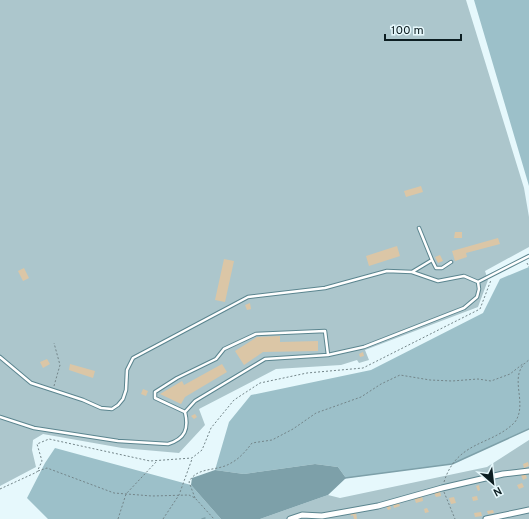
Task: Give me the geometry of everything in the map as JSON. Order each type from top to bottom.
[{"type":"street","points":[[290,519],[302,515],[322,516],[378,506],[442,488],[503,474],[529,471]]},
{"type":"street","points":[[486,519],[529,510]]},
{"type":"lane","points":[[419,228],[436,268],[442,268],[451,262]]},
{"type":"lane","points":[[478,282],[529,256]]},
{"type":"lane","points":[[412,272],[432,260]]},
{"type":"lane","points":[[0,358],[31,383],[83,400],[101,408],[112,409],[124,399],[127,370],[133,358],[248,297],[325,288],[387,271],[412,272],[438,281],[464,276],[478,282]]},
{"type":"lane","points":[[185,412],[195,401],[265,359],[328,355],[364,347],[464,308],[476,297],[479,289],[478,282]]},
{"type":"lane","points":[[0,417],[34,428],[118,441],[168,444],[180,439],[184,435],[188,422],[185,412],[155,398],[155,392],[177,378],[216,359],[224,349],[256,334],[325,331],[328,355]]},
{"type":"path","points":[[525,258],[529,268]]},
{"type":"path","points":[[163,519],[179,495],[192,458],[202,450],[211,428],[234,400],[260,383],[307,373],[363,368],[480,309],[488,291],[493,274]]},
{"type":"path","points":[[52,391],[60,365],[54,343]]},
{"type":"path","points":[[195,498],[189,482],[192,476],[203,471],[218,469],[231,463],[245,452],[252,444],[272,440],[316,413],[361,397],[381,384],[400,375],[430,380],[452,381],[478,379],[491,381],[510,374],[529,360]]},
{"type":"path","points":[[455,519],[442,488],[447,470],[470,447],[498,433],[514,422],[521,413],[522,401],[518,380],[519,369],[524,363]]},
{"type":"path","points":[[37,472],[42,461],[37,444],[49,438],[150,461],[192,458]]},
{"type":"path","points":[[118,519],[126,494],[158,461]]},
{"type":"path","points":[[0,489],[47,468],[95,486],[126,494],[152,496],[189,495],[195,498],[214,519]]},
{"type":"shaded area","points":[[0,0],[466,0],[524,188],[529,217],[529,247],[485,271],[488,280],[478,307],[365,350],[369,360],[359,363],[357,360],[341,365],[276,369],[199,409],[205,425],[179,453],[122,448],[43,434],[33,440],[32,450],[36,467],[0,486]]},
{"type":"shaded area","points":[[474,0],[529,0],[529,186]]},
{"type":"shaded area","points":[[529,267],[529,429],[452,464],[346,478],[338,467],[315,464],[244,474],[215,470],[229,422],[251,395],[371,370],[483,313],[500,279]]},
{"type":"shaded area","points":[[529,440],[529,519],[260,519],[328,495],[340,498],[487,467]]},
{"type":"shaded area","points":[[55,448],[191,485],[221,519],[48,519],[27,498],[45,463]]},
{"type":"shaded area","points":[[315,464],[338,467],[346,478],[328,495],[260,519],[221,519],[191,485],[192,478],[215,470],[244,474]]},
{"type":"building","points":[[421,186],[423,192],[406,197],[404,191]]},
{"type":"building","points":[[455,232],[462,232],[462,238],[454,238]]},
{"type":"building","points":[[498,238],[500,244],[466,253],[467,257],[455,261],[452,251]]},
{"type":"building","points":[[397,246],[400,256],[369,266],[366,256]]},
{"type":"building","points":[[440,255],[443,261],[438,263],[435,257]]},
{"type":"building","points":[[224,259],[234,261],[225,302],[215,300]]},
{"type":"building","points":[[24,268],[29,278],[23,281],[18,271]]},
{"type":"building","points":[[250,303],[251,309],[247,310],[245,305]]},
{"type":"building","points":[[280,336],[280,342],[318,341],[318,351],[263,352],[244,365],[235,351],[257,337]]},
{"type":"building","points":[[363,352],[364,356],[360,357],[359,354]]},
{"type":"building","points":[[47,359],[50,364],[43,368],[40,362]]},
{"type":"building","points":[[70,364],[95,371],[93,378],[69,370]]},
{"type":"building","points":[[222,364],[227,372],[185,397],[181,404],[160,394],[182,381],[184,385]]},
{"type":"building","points":[[143,389],[148,391],[146,396],[141,394]]},
{"type":"building","points":[[195,414],[197,417],[194,419],[191,416]]},
{"type":"building","points":[[528,462],[529,466],[524,468],[523,464]]},
{"type":"building","points":[[525,473],[527,478],[523,480],[521,475]]},
{"type":"building","points":[[522,483],[524,487],[519,489],[517,485]]},
{"type":"building","points":[[479,485],[480,490],[478,491],[476,486]]},
{"type":"building","points":[[440,491],[441,496],[436,497],[434,493]]},
{"type":"building","points":[[422,495],[423,501],[416,503],[414,497]]},
{"type":"building","points":[[477,496],[478,500],[473,501],[472,497]]},
{"type":"building","points":[[454,497],[456,503],[451,504],[449,498]]},
{"type":"building","points":[[399,503],[400,506],[394,508],[393,504]]},
{"type":"building","points":[[390,505],[391,509],[388,510],[386,506]]},
{"type":"building","points":[[427,508],[429,512],[425,513],[424,509]]},
{"type":"building","points":[[493,510],[494,513],[488,514],[487,511]]},
{"type":"building","points":[[356,512],[357,519],[354,519],[353,515],[351,516],[350,513]]},
{"type":"building","points":[[481,512],[482,516],[475,517],[474,513]]},
{"type":"waterway","points":[[345,478],[452,464],[529,429]]}]
